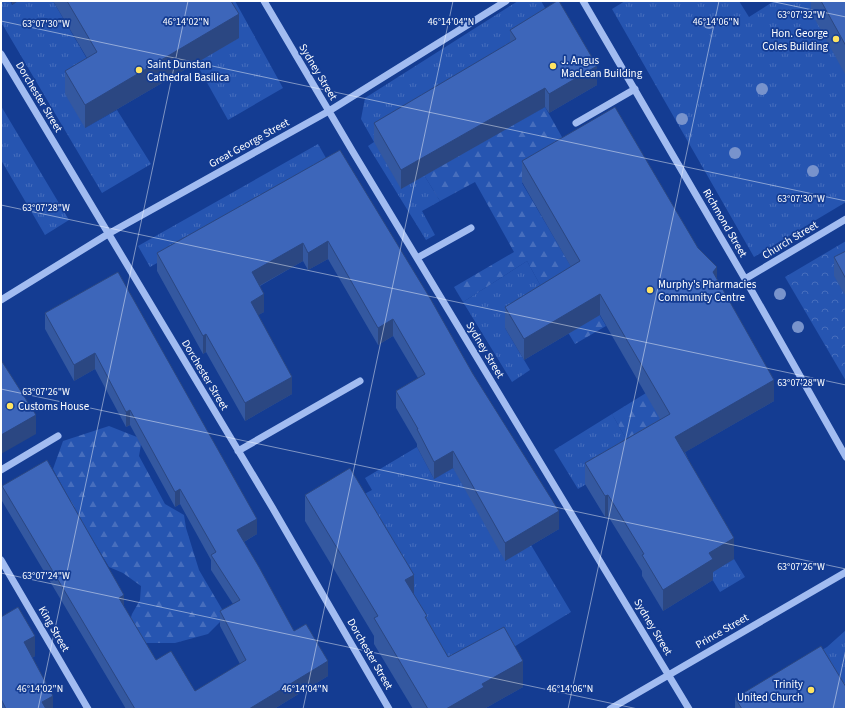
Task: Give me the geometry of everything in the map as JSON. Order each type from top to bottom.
[{"type":"street","name":"Sydney Street","points":[[264,1],[689,709]]},
{"type":"street","name":"Great George Street","points":[[1,300],[108,234],[329,111],[506,1]]},
{"type":"street","name":"Richmond Street","points":[[583,1],[745,279],[846,457]]},
{"type":"street","name":"Dorchester Street","points":[[1,54],[238,451],[389,709]]},
{"type":"street","points":[[576,123],[635,89]]},
{"type":"street","name":"Church Street","points":[[745,279],[846,219]]},
{"type":"street","points":[[417,258],[471,228]]},
{"type":"street","points":[[238,451],[360,381]]},
{"type":"street","points":[[1,470],[58,436]]},
{"type":"street","name":"King Street","points":[[1,560],[88,709]]},
{"type":"street","name":"Prince Street","points":[[610,709],[846,572]]},
{"type":"green space","points":[[1,1],[10,1],[12,5],[18,1],[53,1],[97,76],[85,128],[117,110],[151,164],[102,193],[1,22]]},
{"type":"green space","points":[[175,1],[235,1],[283,88],[228,120],[196,63],[239,37]]},
{"type":"green space","points":[[518,1],[541,1],[548,13],[401,188],[424,175],[440,201],[422,211],[435,235],[426,240],[368,146],[374,142],[361,119],[365,98]]},
{"type":"green space","points":[[625,1],[739,1],[749,17],[774,1],[846,1],[846,202],[754,257],[612,9]]},
{"type":"green space","points":[[1,106],[69,220],[45,235],[1,160]]},
{"type":"green space","points":[[545,107],[571,153],[522,183],[606,326],[575,344],[527,261],[463,302],[454,287],[514,252],[475,182],[440,201],[424,175]]},
{"type":"green space","points":[[318,144],[330,165],[150,267],[138,246]]},
{"type":"green space","points":[[846,241],[846,381],[785,277]]},
{"type":"green space","points":[[527,261],[549,301],[505,328],[530,370],[512,382],[463,302]]},
{"type":"green space","points":[[646,393],[670,435],[635,455],[612,414]]},
{"type":"green space","points":[[612,414],[635,455],[578,489],[554,450]]},
{"type":"green space","points":[[109,426],[142,439],[139,456],[165,504],[184,515],[186,528],[199,570],[226,616],[208,634],[175,643],[145,643],[128,627],[132,614],[140,600],[141,586],[123,573],[109,567],[53,469],[63,441]]},
{"type":"green space","points":[[417,447],[434,479],[453,468],[531,545],[571,612],[504,653],[448,683],[353,500],[372,490],[365,478]]},
{"type":"green space","points":[[734,559],[745,577],[720,592],[709,574]]},
{"type":"green space","points":[[846,630],[846,709],[812,656],[827,647]]},
{"type":"building","name":"Saint Dunstan Cathedral Basilica","points":[[67,1],[231,1],[239,14],[85,105],[65,71],[97,52]]},
{"type":"building","points":[[559,1],[597,66],[549,94],[545,88],[401,170],[374,123],[516,39],[510,30]]},
{"type":"building","points":[[821,1],[846,1],[846,46]]},
{"type":"building","points":[[615,107],[698,248],[717,267],[713,272],[774,380],[675,437],[734,538],[709,553],[713,559],[663,590],[642,555],[644,554],[608,495],[605,496],[585,463],[670,414],[600,294],[524,339],[505,307],[580,261],[522,161]]},
{"type":"building","points":[[340,150],[430,298],[473,374],[559,511],[505,543],[453,451],[434,462],[418,429],[396,391],[425,374],[393,319],[378,328],[328,241],[308,253],[303,243],[252,272],[264,294],[251,302],[292,377],[245,403],[206,334],[203,336],[157,253]]},
{"type":"building","points":[[846,251],[846,279],[834,257]]},
{"type":"building","points":[[118,272],[257,519],[237,530],[294,631],[306,624],[328,661],[249,709],[135,709],[2,486],[47,460],[124,595],[119,598],[156,660],[171,651],[195,691],[246,660],[220,611],[240,600],[211,555],[216,552],[180,489],[175,492],[130,410],[126,412],[95,353],[74,365],[45,313]]},
{"type":"building","points":[[1,360],[36,415],[1,435]]},
{"type":"building","points":[[350,468],[414,575],[405,580],[427,616],[425,617],[448,657],[504,627],[523,661],[482,684],[484,687],[446,709],[428,709],[374,618],[378,616],[305,495]]},
{"type":"building","points":[[18,607],[35,636],[24,642],[53,696],[42,702],[46,709],[6,709],[1,699],[1,617]]},
{"type":"building","points":[[821,646],[846,687],[846,709],[742,709],[735,698]]},
{"type":"place","name":"Hon. George Coles Building","points":[[836,39]]},
{"type":"place","name":"J. Angus MacLean Building","points":[[553,66]]},
{"type":"place","name":"Saint Dunstan Cathedral Basilica","points":[[139,70]]},
{"type":"place","name":"Murphy's Pharmacies Community Centre","points":[[650,290]]},
{"type":"place","name":"Customs House","points":[[10,406]]},
{"type":"place","name":"Trinity United Church","points":[[811,690]]}]
